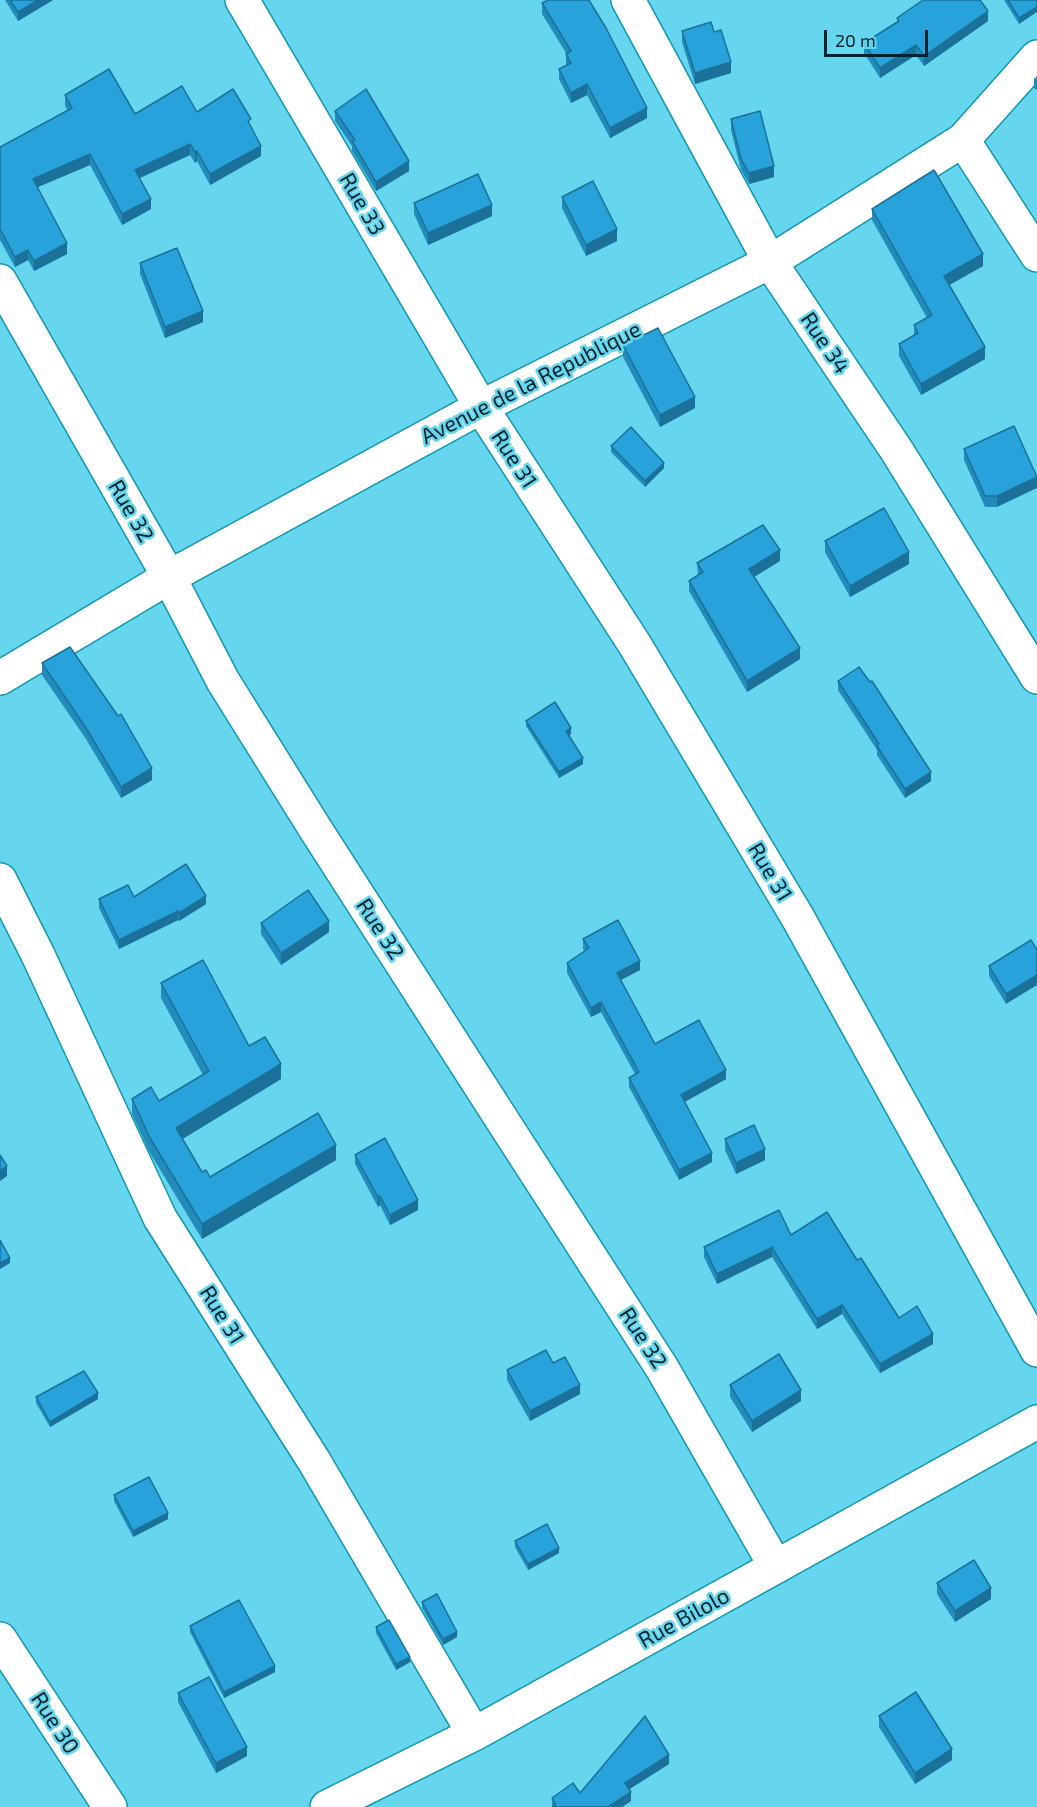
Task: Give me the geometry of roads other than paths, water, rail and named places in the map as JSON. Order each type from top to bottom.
[{"type":"street","name":"Rue 33","points":[[242,0],[481,407]]},
{"type":"street","name":"Rue 34","points":[[628,0],[771,262],[897,451],[1037,676]]},
{"type":"street","name":"Avenue de la Republique","points":[[0,678],[169,577],[481,407],[771,262],[963,140],[1037,57]]},
{"type":"street","points":[[963,140],[1037,255]]},
{"type":"street","name":"Rue 32","points":[[0,281],[169,577],[224,681],[474,1077],[662,1368],[777,1567]]},
{"type":"street","name":"Rue 31","points":[[481,407],[635,645],[798,918],[1037,1350]]},
{"type":"street","name":"Rue 31","points":[[0,880],[38,955],[160,1218],[314,1461],[474,1734]]},
{"type":"street","name":"Rue Bilolo","points":[[327,1807],[474,1734],[1037,1422]]},
{"type":"street","name":"Rue 30","points":[[0,1639],[110,1807]]}]
